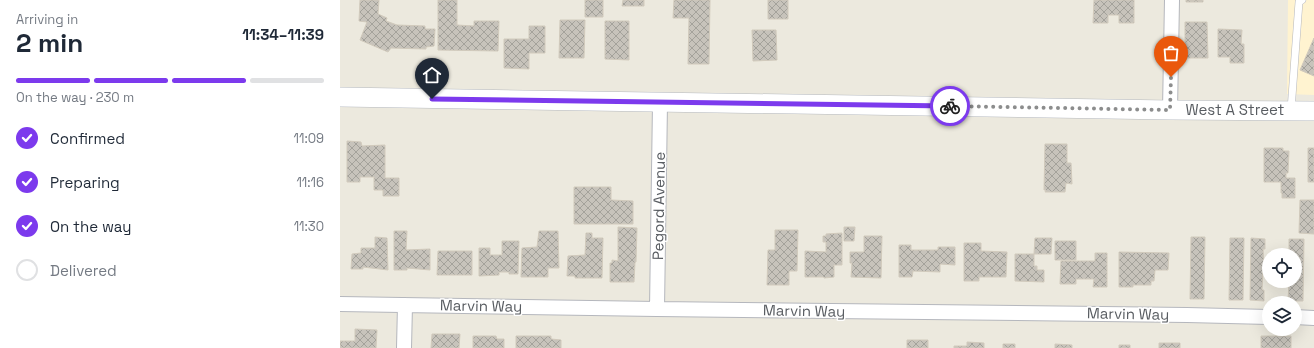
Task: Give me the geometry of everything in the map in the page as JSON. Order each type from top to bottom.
[{"type":"main road","name":"West A Street","points":[[340,97],[660,103],[1314,111]]},
{"type":"street","points":[[1170,110],[1172,0]]},
{"type":"street","name":"Pegord Avenue","points":[[657,310],[660,103]]},
{"type":"street","name":"Marvin Way","points":[[340,304],[657,310],[1188,314],[1262,317]]},
{"type":"street","points":[[404,348],[405,305]]},
{"type":"street","points":[[1302,317],[1314,318]]},
{"type":"lane","points":[[1290,110],[1299,2],[1302,0]]},
{"type":"shaded area","points":[[1288,0],[1314,0],[1314,95],[1287,94]]},
{"type":"building","points":[[360,0],[379,0],[378,14],[387,18],[386,21],[397,25],[425,26],[425,29],[435,29],[434,46],[426,47],[426,49],[391,48],[388,52],[360,40],[367,22],[359,21]]},
{"type":"building","points":[[438,0],[457,0],[457,25],[474,26],[474,21],[499,21],[498,51],[438,50]]},
{"type":"building","points":[[585,0],[603,0],[603,17],[585,17]]},
{"type":"building","points":[[623,0],[644,0],[644,6],[622,6]]},
{"type":"building","points":[[674,0],[710,0],[709,64],[688,64],[689,18],[673,18]]},
{"type":"building","points":[[768,0],[788,0],[788,19],[768,19]]},
{"type":"building","points":[[1094,0],[1134,0],[1134,23],[1119,23],[1119,15],[1108,15],[1108,23],[1093,23]]},
{"type":"building","points":[[1186,0],[1203,0],[1203,2],[1186,2]]},
{"type":"building","points":[[560,20],[585,20],[584,58],[559,58]]},
{"type":"building","points":[[605,21],[629,21],[629,60],[605,59]]},
{"type":"building","points":[[1185,22],[1207,22],[1208,58],[1185,58]]},
{"type":"building","points":[[529,26],[545,26],[545,53],[529,53],[529,69],[504,68],[504,39],[529,39]]},
{"type":"building","points":[[1218,29],[1242,30],[1241,44],[1244,44],[1244,63],[1230,63],[1230,57],[1218,57]]},
{"type":"building","points":[[752,30],[776,30],[777,60],[753,61]]},
{"type":"building","points":[[1314,38],[1314,76],[1300,70]]},
{"type":"building","points":[[347,141],[361,142],[362,146],[385,145],[385,178],[399,178],[399,196],[383,196],[383,190],[374,190],[374,177],[360,177],[360,182],[347,182]]},
{"type":"building","points":[[1045,144],[1067,144],[1067,163],[1071,163],[1072,184],[1066,183],[1065,192],[1045,192],[1046,190],[1044,190]]},
{"type":"building","points":[[1264,148],[1283,148],[1283,151],[1289,151],[1288,173],[1286,173],[1286,178],[1295,178],[1295,198],[1282,198],[1281,182],[1264,182]]},
{"type":"building","points":[[1308,148],[1314,148],[1314,182],[1308,182]]},
{"type":"building","points":[[574,187],[611,187],[611,200],[633,201],[633,224],[574,224]]},
{"type":"building","points":[[1300,200],[1314,200],[1314,234],[1299,233]]},
{"type":"building","points":[[618,227],[637,228],[634,282],[610,282],[610,263],[612,263],[612,260],[618,261]]},
{"type":"building","points":[[844,227],[855,227],[854,241],[844,241]]},
{"type":"building","points":[[775,230],[798,230],[797,271],[789,271],[789,285],[767,285],[768,250],[775,250]]},
{"type":"building","points":[[394,231],[407,231],[406,250],[430,249],[430,270],[407,268],[407,270],[394,270]]},
{"type":"building","points":[[539,231],[558,231],[559,268],[548,268],[548,277],[521,277],[522,248],[537,247]]},
{"type":"building","points":[[586,233],[592,233],[592,238],[603,238],[602,278],[575,278],[575,276],[567,276],[568,256],[585,255]]},
{"type":"building","points":[[842,233],[842,265],[834,265],[834,277],[805,277],[805,251],[826,252],[826,242],[823,242],[823,236],[826,236],[826,234]]},
{"type":"building","points":[[864,236],[882,236],[881,278],[851,277],[852,263],[850,263],[850,252],[864,252]]},
{"type":"building","points":[[375,237],[387,238],[388,270],[363,267],[363,269],[351,269],[352,254],[361,253],[361,248],[375,248]]},
{"type":"building","points":[[1191,237],[1205,237],[1204,299],[1190,299]]},
{"type":"building","points":[[1035,238],[1052,238],[1051,254],[1034,254]]},
{"type":"building","points":[[1230,238],[1244,238],[1243,300],[1229,300]]},
{"type":"building","points":[[1251,238],[1265,239],[1265,248],[1262,248],[1262,290],[1264,290],[1264,296],[1262,296],[1262,301],[1250,300]]},
{"type":"building","points":[[1289,239],[1304,239],[1303,301],[1302,296],[1288,296],[1289,288],[1302,288],[1302,248],[1289,248]]},
{"type":"building","points":[[502,241],[519,241],[518,274],[499,272],[499,275],[479,276],[479,248],[490,248],[490,255],[502,255]]},
{"type":"building","points":[[1055,241],[1076,241],[1076,260],[1055,260]]},
{"type":"building","points":[[964,243],[981,243],[981,251],[1007,252],[1006,277],[979,277],[979,281],[964,281]]},
{"type":"building","points":[[899,245],[911,245],[911,250],[938,250],[938,247],[955,247],[955,265],[940,264],[940,272],[913,271],[912,277],[899,277]]},
{"type":"building","points":[[438,251],[472,251],[472,275],[437,275]]},
{"type":"building","points":[[1119,252],[1169,253],[1168,270],[1155,270],[1154,281],[1151,281],[1151,285],[1119,287]]},
{"type":"building","points":[[1095,253],[1107,253],[1107,287],[1093,287],[1094,279],[1076,279],[1076,284],[1060,284],[1061,261],[1095,261]]},
{"type":"building","points":[[1015,254],[1034,254],[1034,266],[1037,266],[1037,270],[1044,270],[1044,282],[1015,281]]},
{"type":"building","points":[[355,329],[377,330],[376,348],[340,348],[340,341],[355,341]]},
{"type":"building","points":[[432,334],[460,334],[459,348],[431,348]]},
{"type":"building","points":[[473,336],[496,336],[497,339],[504,339],[504,348],[473,348]]},
{"type":"building","points":[[516,336],[551,336],[551,339],[561,340],[561,348],[516,348]]},
{"type":"building","points":[[1261,336],[1291,336],[1291,348],[1261,348]]},
{"type":"building","points":[[907,340],[928,340],[928,348],[907,348]]},
{"type":"building","points":[[967,342],[984,343],[984,348],[954,348],[954,346],[967,346]]},
{"type":"building","points":[[1159,343],[1180,343],[1180,348],[1159,348]]},
{"type":"building","points":[[1003,344],[1015,344],[1015,348],[1003,348]]},
{"type":"building","points":[[1055,344],[1072,345],[1072,348],[1055,348]]},
{"type":"building","points":[[1119,345],[1130,345],[1130,348],[1119,348]]},
{"type":"way so far","points":[[950,106],[1170,110],[1171,77]]},
{"type":"route","points":[[432,99],[950,106]]}]
